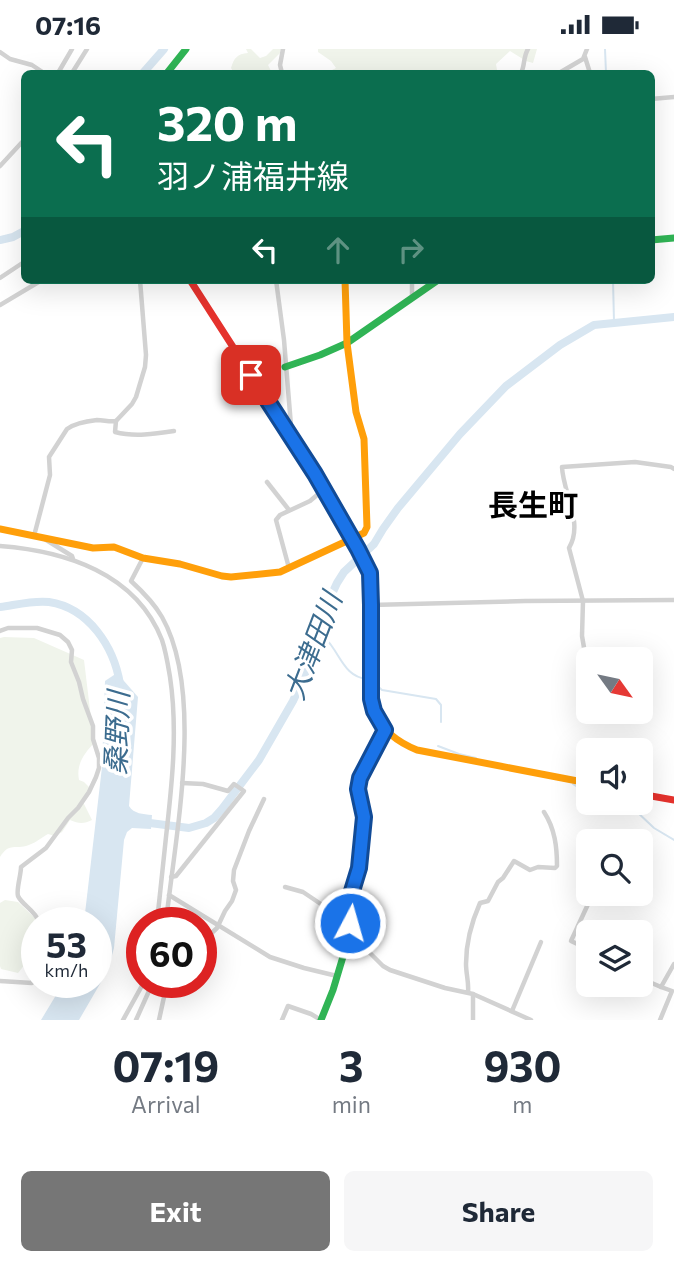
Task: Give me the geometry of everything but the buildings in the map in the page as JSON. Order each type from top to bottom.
[{"type":"main road","points":[[169,70],[186,49]]},
{"type":"main road","points":[[655,240],[674,238]]},
{"type":"main road","points":[[193,284],[292,438],[366,562],[370,573],[371,699],[374,711],[385,730],[406,746],[417,750],[576,781]]},
{"type":"main road","points":[[0,529],[93,548],[114,547],[143,558],[231,577],[280,572],[364,533],[367,527],[366,466],[356,412],[345,284]]},
{"type":"main road","points":[[285,367],[348,342],[432,284]]},
{"type":"main road","points":[[321,1020],[348,940],[352,891],[359,868],[364,817],[358,789],[360,778],[385,730]]},
{"type":"main road","points":[[653,796],[674,800]]},
{"type":"street","points":[[60,70],[72,49]]},
{"type":"street","points":[[74,70],[87,49]]},
{"type":"street","points":[[281,70],[283,49]]},
{"type":"street","points":[[523,70],[528,49]]},
{"type":"street","points":[[587,49],[585,57],[589,70]]},
{"type":"street","points":[[1,55],[40,70]]},
{"type":"street","points":[[564,70],[585,57]]},
{"type":"street","points":[[655,99],[674,97]]},
{"type":"street","points":[[0,166],[21,143]]},
{"type":"street","points":[[0,278],[21,264]]},
{"type":"street","points":[[0,305],[36,284]]},
{"type":"street","points":[[140,284],[145,367],[136,397],[116,421],[115,432],[149,435],[174,431]]},
{"type":"street","points":[[277,284],[292,438]]},
{"type":"street","points":[[412,284],[412,298]]},
{"type":"street","points":[[34,536],[50,475],[49,457],[67,429],[72,425],[95,420],[116,421]]},
{"type":"street","points":[[584,647],[583,601],[569,548],[575,527],[562,467],[635,462],[674,469]]},
{"type":"street","points":[[267,482],[289,510]]},
{"type":"street","points":[[289,569],[276,520],[280,515],[310,501],[324,490]]},
{"type":"street","points":[[43,537],[72,556],[73,560]]},
{"type":"street","points":[[0,546],[41,550],[106,574],[137,601],[153,622],[162,640],[173,696],[174,734],[172,794],[159,907]]},
{"type":"street","points":[[143,558],[131,581],[151,601],[169,633],[178,664],[183,708],[182,783],[168,907]]},
{"type":"street","points":[[371,605],[674,600]]},
{"type":"street","points":[[0,631],[8,628],[37,628],[60,635],[68,642],[72,650],[71,662],[93,726],[93,739],[99,758],[96,777],[78,808],[46,848],[21,867],[18,892],[19,897],[29,907]]},
{"type":"street","points":[[171,877],[176,876],[244,791],[234,784],[228,791],[199,783],[182,783]]},
{"type":"street","points":[[218,925],[236,890],[234,870],[264,799]]},
{"type":"street","points":[[473,1020],[466,964],[480,903],[488,901],[514,861],[530,870],[557,866],[557,847],[550,820],[544,813]]},
{"type":"street","points":[[285,887],[303,892],[346,923],[350,923]]},
{"type":"street","points":[[169,895],[274,958],[337,976]]},
{"type":"street","points":[[348,940],[367,950],[390,970],[470,993],[531,1020]]},
{"type":"street","points":[[512,1011],[541,942]]},
{"type":"street","points":[[662,987],[674,964]]},
{"type":"street","points":[[0,981],[21,982]]},
{"type":"street","points":[[653,983],[672,991],[660,1020]]},
{"type":"street","points":[[123,1020],[135,998]]},
{"type":"street","points":[[136,1020],[146,998]]},
{"type":"street","points":[[159,1020],[164,998]]},
{"type":"street","points":[[282,1020],[288,1006],[321,1020]]},
{"type":"shaded area","points":[[246,49],[251,49],[260,58],[273,49],[281,49],[268,65],[270,70],[232,70],[236,57],[248,53]]},
{"type":"shaded area","points":[[318,49],[537,49],[533,63],[510,51],[496,64],[497,70],[332,70],[336,68],[331,61],[318,52]]},
{"type":"shaded area","points":[[0,638],[34,638],[84,660],[94,743],[82,760],[78,774],[79,780],[90,788],[82,800],[92,820],[81,823],[70,820],[62,832],[55,836],[48,834],[29,845],[9,848],[0,857]]},
{"type":"shaded area","points":[[5,900],[18,902],[23,907],[21,907],[21,969],[18,973],[1,969],[0,966],[0,903]]},
{"type":"water","points":[[117,673],[138,697],[129,806],[136,812],[152,815],[151,829],[132,828],[124,840],[112,955],[112,907],[86,907],[102,767],[105,681]]},
{"type":"water","points":[[54,998],[92,998],[79,1020],[41,1020]]},
{"type":"waterway","name":"桑野川","points":[[146,70],[164,49]]},
{"type":"waterway","points":[[605,49],[606,70]]},
{"type":"waterway","name":"桑野川","points":[[0,240],[21,233]]},
{"type":"waterway","points":[[613,284],[614,322]]},
{"type":"waterway","name":"大津田川","points":[[142,822],[189,828],[206,823],[222,809],[259,760],[293,701],[304,677],[331,596],[344,572],[374,544],[398,508],[460,434],[506,386],[560,345],[594,325],[674,317]]},
{"type":"waterway","name":"桑野川","points":[[0,607],[49,602],[76,612],[97,631],[105,643],[112,656],[120,684]]},
{"type":"waterway","points":[[319,633],[354,675],[367,679]]},
{"type":"waterway","points":[[375,684],[382,690],[436,699],[441,705],[441,722]]},
{"type":"waterway","points":[[438,746],[476,758]]},
{"type":"waterway","points":[[640,815],[654,828],[674,840]]},
{"type":"traffic: fast","points":[[169,70],[186,49]]},
{"type":"traffic: fast","points":[[655,240],[674,238]]},
{"type":"traffic: fast","points":[[285,367],[347,343],[432,284]]},
{"type":"traffic: fast","points":[[321,1020],[348,940],[352,891],[359,868],[364,817],[359,799],[360,778],[385,730]]},
{"type":"traffic: slow","points":[[0,529],[93,548],[114,547],[143,558],[231,577],[280,572],[364,533],[367,527],[364,439],[356,412],[347,343],[345,284]]},
{"type":"traffic: slow","points":[[371,652],[371,684],[375,711],[388,732],[400,742],[417,750],[576,781]]},
{"type":"traffic: jam","points":[[193,284],[305,459],[366,562],[371,583],[371,652]]},
{"type":"traffic: jam","points":[[653,796],[674,800]]},
{"type":"district","name":"長生町","points":[[533,506]]},
{"type":"route","points":[[251,375],[315,474],[370,573],[371,699],[374,711],[385,730],[360,778],[358,789],[364,817],[359,868],[352,891],[350,923]]}]
